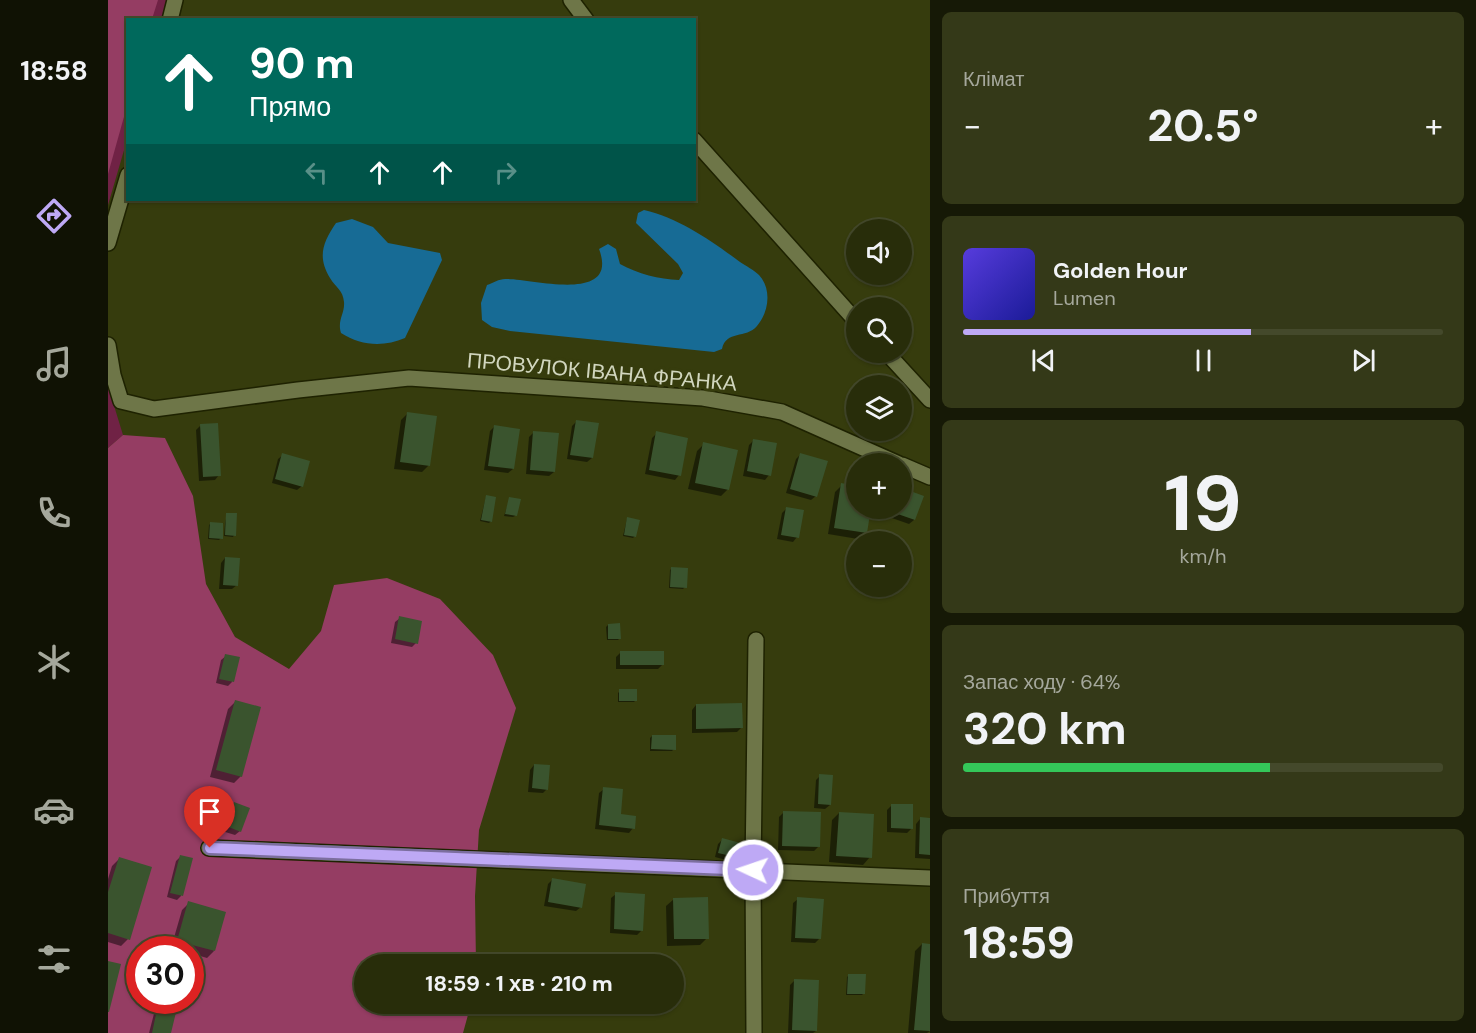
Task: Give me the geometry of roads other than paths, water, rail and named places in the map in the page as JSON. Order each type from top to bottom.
[{"type":"street","points":[[170,18],[175,0]]},
{"type":"street","points":[[571,0],[584,18]]},
{"type":"street","points":[[696,142],[846,310]]},
{"type":"street","points":[[108,243],[126,182]]},
{"type":"street","points":[[108,345],[114,405]]},
{"type":"street","points":[[896,363],[930,400]]},
{"type":"street","name":"ПРОВУЛОК ІВАНА ФРАНКА","points":[[114,405],[154,409],[409,378],[703,398],[782,412],[875,453]]},
{"type":"street","name":"ПРОВУЛОК ІВАНА ФРАНКА","points":[[912,469],[930,477]]},
{"type":"street","points":[[754,1033],[753,870],[756,640]]},
{"type":"street","points":[[210,848],[930,878]]},
{"type":"water","points":[[644,210],[695,231],[759,275],[766,287],[767,300],[764,314],[753,330],[728,339],[722,349],[714,352],[510,331],[492,327],[482,320],[481,303],[487,285],[505,279],[569,285],[585,283],[597,277],[602,266],[599,249],[608,244],[616,249],[620,264],[627,268],[649,275],[679,280],[683,273],[678,264],[636,223],[638,213]]},
{"type":"water","points":[[352,219],[373,227],[388,243],[440,253],[442,260],[405,338],[389,343],[373,344],[356,341],[341,333],[343,298],[326,270],[323,250],[336,223]]}]
